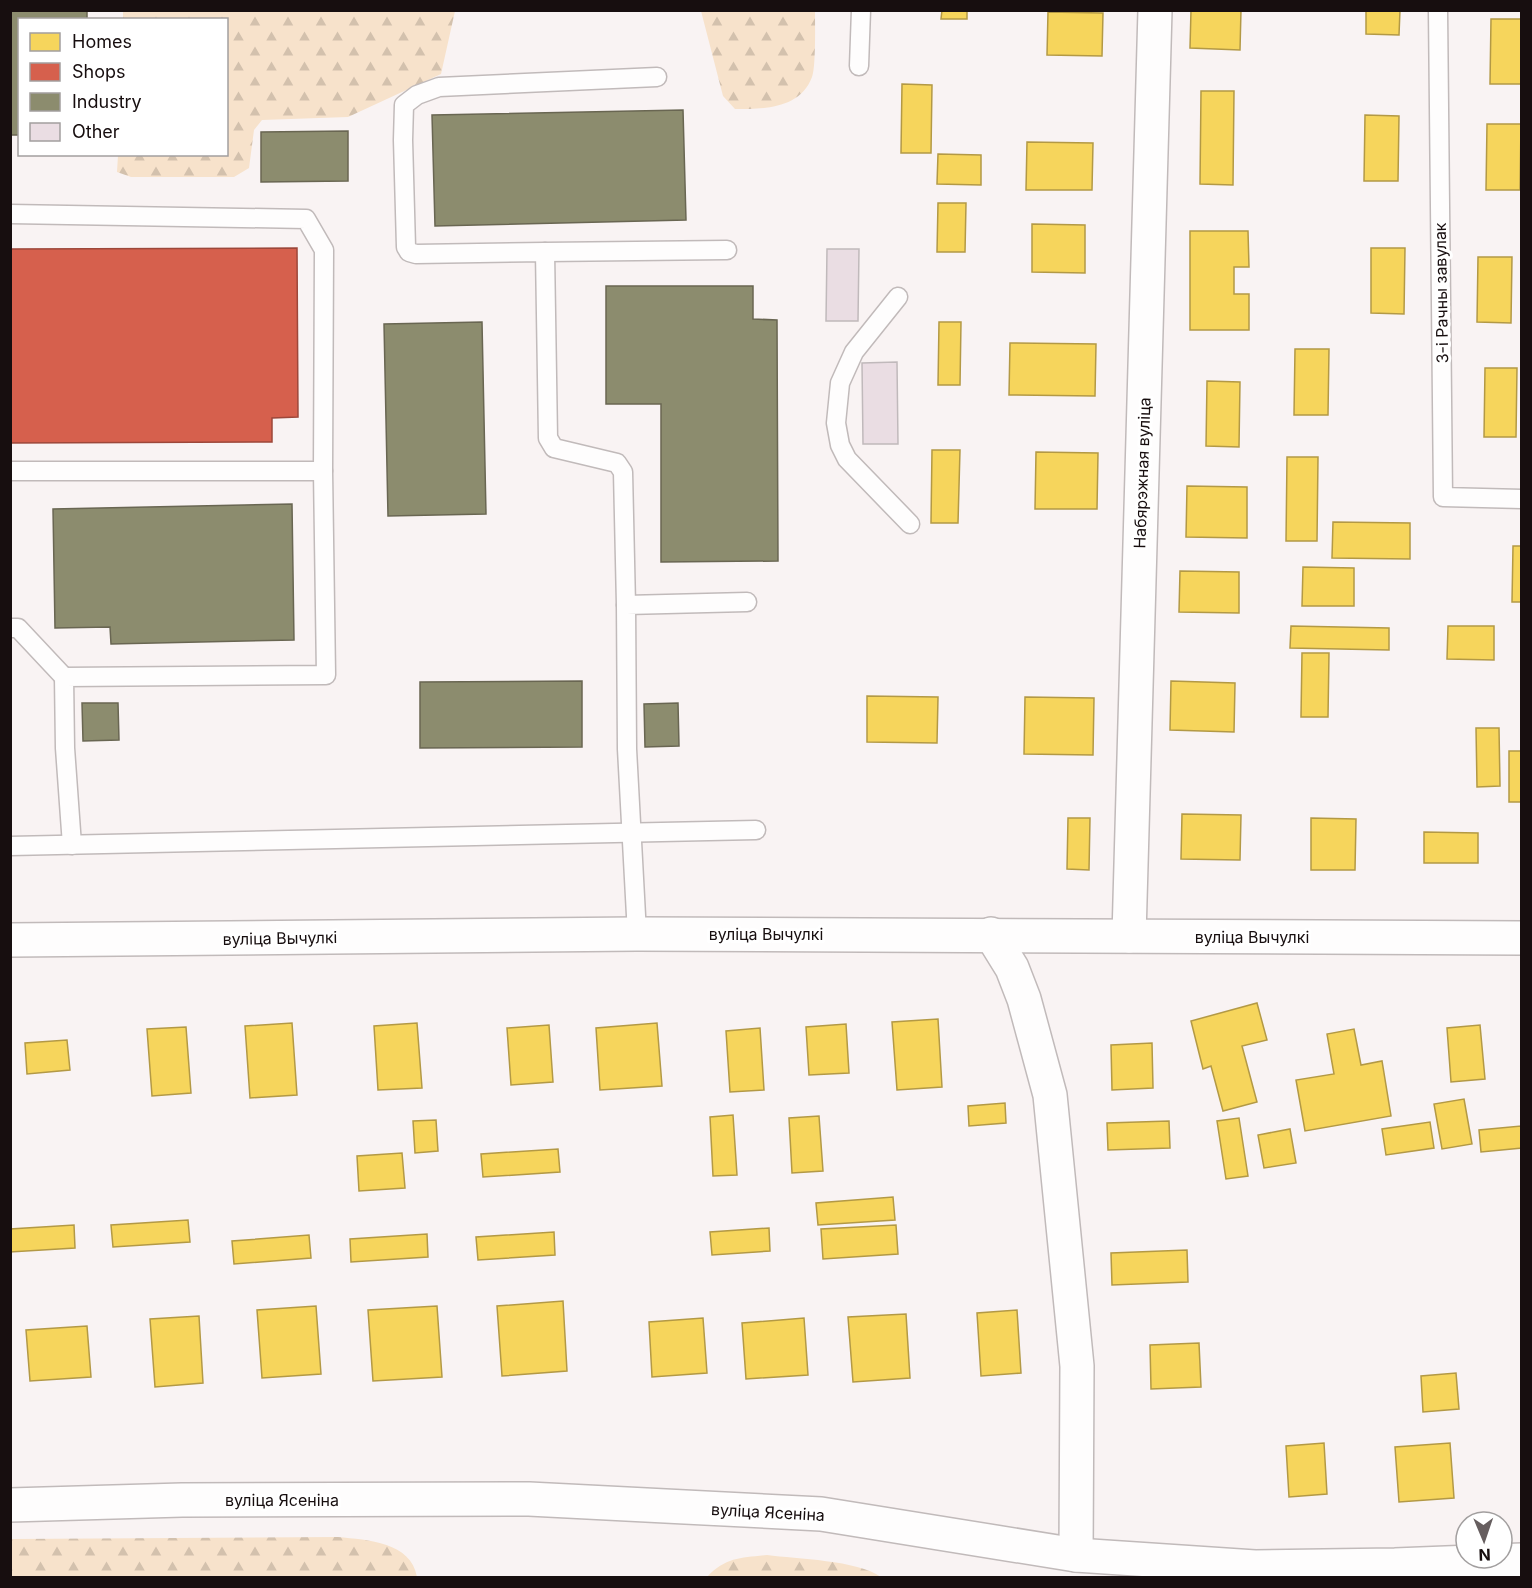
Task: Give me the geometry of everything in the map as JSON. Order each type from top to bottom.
[{"type":"street","name":"Набярэжная вуліца","points":[[1129,936],[1155,10]]},
{"type":"street","name":"вуліца Вычулкі","points":[[10,940],[637,934],[1521,938]]},
{"type":"street","points":[[991,934],[1012,968],[1020,988],[1050,1095],[1077,1366],[1076,1555]]},
{"type":"street","name":"вуліца Ясеніна","points":[[10,1505],[182,1500],[530,1499],[821,1514],[1076,1555],[1255,1567],[1521,1560]]},
{"type":"lane","points":[[859,66],[861,10]]},
{"type":"lane","name":"3-і Рачны завулак","points":[[1438,10],[1443,497],[1521,500]]},
{"type":"lane","points":[[657,77],[439,87],[417,95],[404,105],[406,247],[409,252],[416,254],[727,250]]},
{"type":"lane","points":[[10,214],[306,219],[324,249],[323,471],[326,675],[64,677]]},
{"type":"lane","points":[[545,252],[548,438],[554,448],[617,463],[623,472],[627,749],[637,934]]},
{"type":"lane","points":[[898,297],[854,352],[840,383],[836,423],[840,445],[847,459],[910,524]]},
{"type":"lane","points":[[10,471],[323,471]]},
{"type":"lane","points":[[626,605],[747,602]]},
{"type":"lane","points":[[10,628],[18,628],[64,677],[65,748],[72,845]]},
{"type":"lane","points":[[10,846],[756,830]]},
{"type":"green space","points":[[123,11],[455,11],[441,74],[348,117],[262,120],[254,130],[249,168],[234,177],[131,177],[117,172],[118,156],[228,156],[228,18],[123,18]]},
{"type":"green space","points":[[701,11],[815,11],[814,64],[812,77],[806,88],[799,96],[780,105],[758,109],[735,109],[723,96]]},
{"type":"green space","points":[[338,1537],[375,1542],[397,1550],[413,1565],[417,1577],[11,1577],[11,1539]]},
{"type":"green space","points":[[767,1555],[842,1564],[870,1571],[881,1577],[707,1577],[727,1562]]},
{"type":"building: Homes","points":[[942,10],[967,10],[967,19],[941,19]]},
{"type":"building: Homes","points":[[1191,10],[1241,10],[1240,50],[1190,48]]},
{"type":"building: Homes","points":[[1366,10],[1400,10],[1399,35],[1366,34]]},
{"type":"building: Homes","points":[[1048,12],[1103,13],[1102,56],[1047,55]]},
{"type":"building: Homes","points":[[1491,19],[1522,19],[1522,84],[1490,84]]},
{"type":"building: Homes","points":[[902,84],[932,85],[931,153],[901,153]]},
{"type":"building: Homes","points":[[1201,91],[1234,91],[1233,185],[1200,184]]},
{"type":"building: Homes","points":[[1365,115],[1399,116],[1398,181],[1364,181]]},
{"type":"building: Homes","points":[[1487,124],[1521,124],[1520,190],[1486,190]]},
{"type":"building: Homes","points":[[1027,142],[1093,143],[1092,190],[1026,190]]},
{"type":"building: Homes","points":[[938,154],[981,155],[981,185],[937,184]]},
{"type":"building: Homes","points":[[938,203],[966,203],[965,252],[937,252]]},
{"type":"building: Homes","points":[[1032,224],[1085,225],[1085,273],[1032,272]]},
{"type":"building: Homes","points":[[1190,231],[1248,231],[1249,267],[1234,267],[1234,294],[1249,294],[1249,330],[1190,330]]},
{"type":"building: Homes","points":[[1371,248],[1405,248],[1404,314],[1371,313]]},
{"type":"building: Homes","points":[[1478,257],[1512,257],[1511,323],[1477,322]]},
{"type":"building: Homes","points":[[939,322],[961,322],[960,385],[938,385]]},
{"type":"building: Homes","points":[[1010,343],[1096,344],[1095,396],[1009,395]]},
{"type":"building: Homes","points":[[1295,349],[1329,349],[1328,415],[1294,415]]},
{"type":"building: Homes","points":[[1485,368],[1517,368],[1516,437],[1484,437]]},
{"type":"building: Homes","points":[[1207,381],[1240,382],[1239,447],[1206,446]]},
{"type":"building: Homes","points":[[932,450],[960,450],[958,523],[931,523]]},
{"type":"building: Homes","points":[[1036,452],[1098,453],[1097,509],[1035,509]]},
{"type":"building: Homes","points":[[1287,457],[1318,457],[1317,541],[1286,541]]},
{"type":"building: Homes","points":[[1187,486],[1247,487],[1247,538],[1186,537]]},
{"type":"building: Homes","points":[[1333,522],[1410,523],[1410,559],[1332,558]]},
{"type":"building: Homes","points":[[1513,546],[1522,546],[1522,602],[1512,602]]},
{"type":"building: Homes","points":[[1303,567],[1354,568],[1354,606],[1302,606]]},
{"type":"building: Homes","points":[[1180,571],[1239,572],[1239,613],[1179,612]]},
{"type":"building: Homes","points":[[1291,626],[1389,628],[1389,650],[1290,648]]},
{"type":"building: Homes","points":[[1448,626],[1494,626],[1494,660],[1447,659]]},
{"type":"building: Homes","points":[[1302,653],[1329,653],[1328,717],[1301,717]]},
{"type":"building: Homes","points":[[1171,681],[1235,683],[1234,732],[1170,730]]},
{"type":"building: Homes","points":[[867,696],[938,697],[937,743],[867,742]]},
{"type":"building: Homes","points":[[1025,697],[1094,698],[1093,755],[1024,754]]},
{"type":"building: Homes","points":[[1476,728],[1499,728],[1500,786],[1477,787]]},
{"type":"building: Homes","points":[[1509,751],[1522,751],[1522,802],[1509,802]]},
{"type":"building: Homes","points":[[1182,814],[1241,815],[1240,860],[1181,859]]},
{"type":"building: Homes","points":[[1068,818],[1090,818],[1089,870],[1067,869]]},
{"type":"building: Homes","points":[[1311,818],[1356,819],[1355,870],[1311,870]]},
{"type":"building: Homes","points":[[1424,832],[1478,833],[1478,863],[1424,863]]},
{"type":"building: Homes","points":[[1257,1003],[1267,1040],[1242,1046],[1257,1102],[1223,1111],[1211,1066],[1203,1069],[1191,1021]]},
{"type":"building: Homes","points":[[938,1019],[942,1087],[897,1090],[892,1022]]},
{"type":"building: Homes","points":[[292,1023],[297,1095],[250,1098],[245,1026]]},
{"type":"building: Homes","points":[[417,1023],[422,1088],[378,1090],[374,1026]]},
{"type":"building: Homes","points":[[657,1023],[662,1086],[600,1090],[596,1028]]},
{"type":"building: Homes","points":[[846,1024],[849,1073],[809,1075],[806,1027]]},
{"type":"building: Homes","points":[[549,1025],[553,1082],[511,1085],[507,1028]]},
{"type":"building: Homes","points":[[1480,1025],[1485,1079],[1451,1082],[1447,1028]]},
{"type":"building: Homes","points":[[186,1027],[191,1093],[152,1096],[147,1029]]},
{"type":"building: Homes","points":[[760,1028],[764,1090],[730,1092],[726,1031]]},
{"type":"building: Homes","points":[[1354,1029],[1361,1065],[1382,1061],[1391,1116],[1305,1131],[1296,1080],[1334,1074],[1327,1034]]},
{"type":"building: Homes","points":[[67,1040],[70,1070],[27,1074],[25,1043]]},
{"type":"building: Homes","points":[[1152,1043],[1153,1088],[1112,1090],[1111,1045]]},
{"type":"building: Homes","points":[[1464,1099],[1472,1144],[1442,1149],[1434,1104]]},
{"type":"building: Homes","points":[[1005,1103],[1006,1123],[969,1126],[968,1106]]},
{"type":"building: Homes","points":[[733,1115],[737,1175],[713,1176],[710,1117]]},
{"type":"building: Homes","points":[[819,1116],[823,1171],[792,1173],[789,1118]]},
{"type":"building: Homes","points":[[1239,1118],[1248,1176],[1226,1179],[1217,1121]]},
{"type":"building: Homes","points":[[436,1120],[438,1151],[415,1153],[413,1121]]},
{"type":"building: Homes","points":[[1169,1121],[1170,1148],[1108,1150],[1107,1123]]},
{"type":"building: Homes","points":[[1430,1122],[1434,1148],[1386,1155],[1382,1129]]},
{"type":"building: Homes","points":[[1521,1126],[1522,1148],[1481,1152],[1479,1130]]},
{"type":"building: Homes","points":[[1290,1129],[1296,1163],[1264,1168],[1258,1135]]},
{"type":"building: Homes","points":[[558,1149],[560,1172],[483,1177],[481,1154]]},
{"type":"building: Homes","points":[[402,1153],[405,1188],[359,1191],[357,1156]]},
{"type":"building: Homes","points":[[893,1197],[895,1220],[818,1225],[816,1203]]},
{"type":"building: Homes","points":[[188,1220],[190,1242],[113,1247],[111,1225]]},
{"type":"building: Homes","points":[[74,1225],[75,1248],[10,1252],[10,1229]]},
{"type":"building: Homes","points":[[896,1225],[898,1254],[823,1259],[821,1229]]},
{"type":"building: Homes","points":[[769,1228],[770,1251],[712,1255],[710,1232]]},
{"type":"building: Homes","points":[[554,1232],[555,1255],[478,1260],[476,1237]]},
{"type":"building: Homes","points":[[427,1234],[428,1257],[351,1262],[350,1239]]},
{"type":"building: Homes","points":[[309,1235],[311,1258],[234,1264],[232,1241]]},
{"type":"building: Homes","points":[[1187,1250],[1188,1282],[1112,1285],[1111,1253]]},
{"type":"building: Homes","points":[[563,1301],[567,1371],[502,1376],[497,1306]]},
{"type":"building: Homes","points":[[316,1306],[321,1374],[262,1378],[257,1310]]},
{"type":"building: Homes","points":[[437,1306],[442,1377],[373,1381],[368,1310]]},
{"type":"building: Homes","points":[[1017,1310],[1021,1373],[981,1376],[977,1313]]},
{"type":"building: Homes","points":[[906,1314],[910,1378],[853,1382],[848,1317]]},
{"type":"building: Homes","points":[[199,1316],[203,1383],[155,1387],[150,1319]]},
{"type":"building: Homes","points":[[703,1318],[707,1373],[652,1377],[649,1322]]},
{"type":"building: Homes","points":[[804,1318],[808,1375],[746,1379],[742,1323]]},
{"type":"building: Homes","points":[[87,1326],[91,1377],[30,1381],[26,1330]]},
{"type":"building: Homes","points":[[1199,1343],[1201,1387],[1151,1389],[1150,1345]]},
{"type":"building: Homes","points":[[1456,1373],[1459,1409],[1423,1412],[1421,1376]]},
{"type":"building: Homes","points":[[1324,1443],[1327,1494],[1289,1497],[1286,1446]]},
{"type":"building: Homes","points":[[1450,1443],[1454,1498],[1399,1502],[1395,1447]]},
{"type":"building: Shops","points":[[297,248],[298,417],[272,418],[272,442],[10,443],[10,249]]},
{"type":"building: Industry","points":[[10,10],[87,10],[87,18],[18,18],[18,135],[10,135]]},
{"type":"building: Industry","points":[[683,110],[686,220],[435,226],[432,115]]},
{"type":"building: Industry","points":[[348,131],[348,181],[261,182],[261,132]]},
{"type":"building: Industry","points":[[606,286],[753,286],[753,319],[777,320],[778,561],[661,562],[661,404],[606,404]]},
{"type":"building: Industry","points":[[482,322],[486,514],[388,516],[384,324]]},
{"type":"building: Industry","points":[[292,504],[294,640],[111,644],[110,627],[55,628],[53,509]]},
{"type":"building: Industry","points":[[582,681],[582,747],[420,748],[420,682]]},
{"type":"building: Industry","points":[[82,703],[118,703],[119,740],[83,741]]},
{"type":"building: Industry","points":[[678,703],[679,746],[645,747],[644,704]]},
{"type":"building: Other","points":[[827,249],[859,249],[858,321],[826,321]]},
{"type":"building: Other","points":[[897,362],[898,444],[863,444],[862,363]]}]
